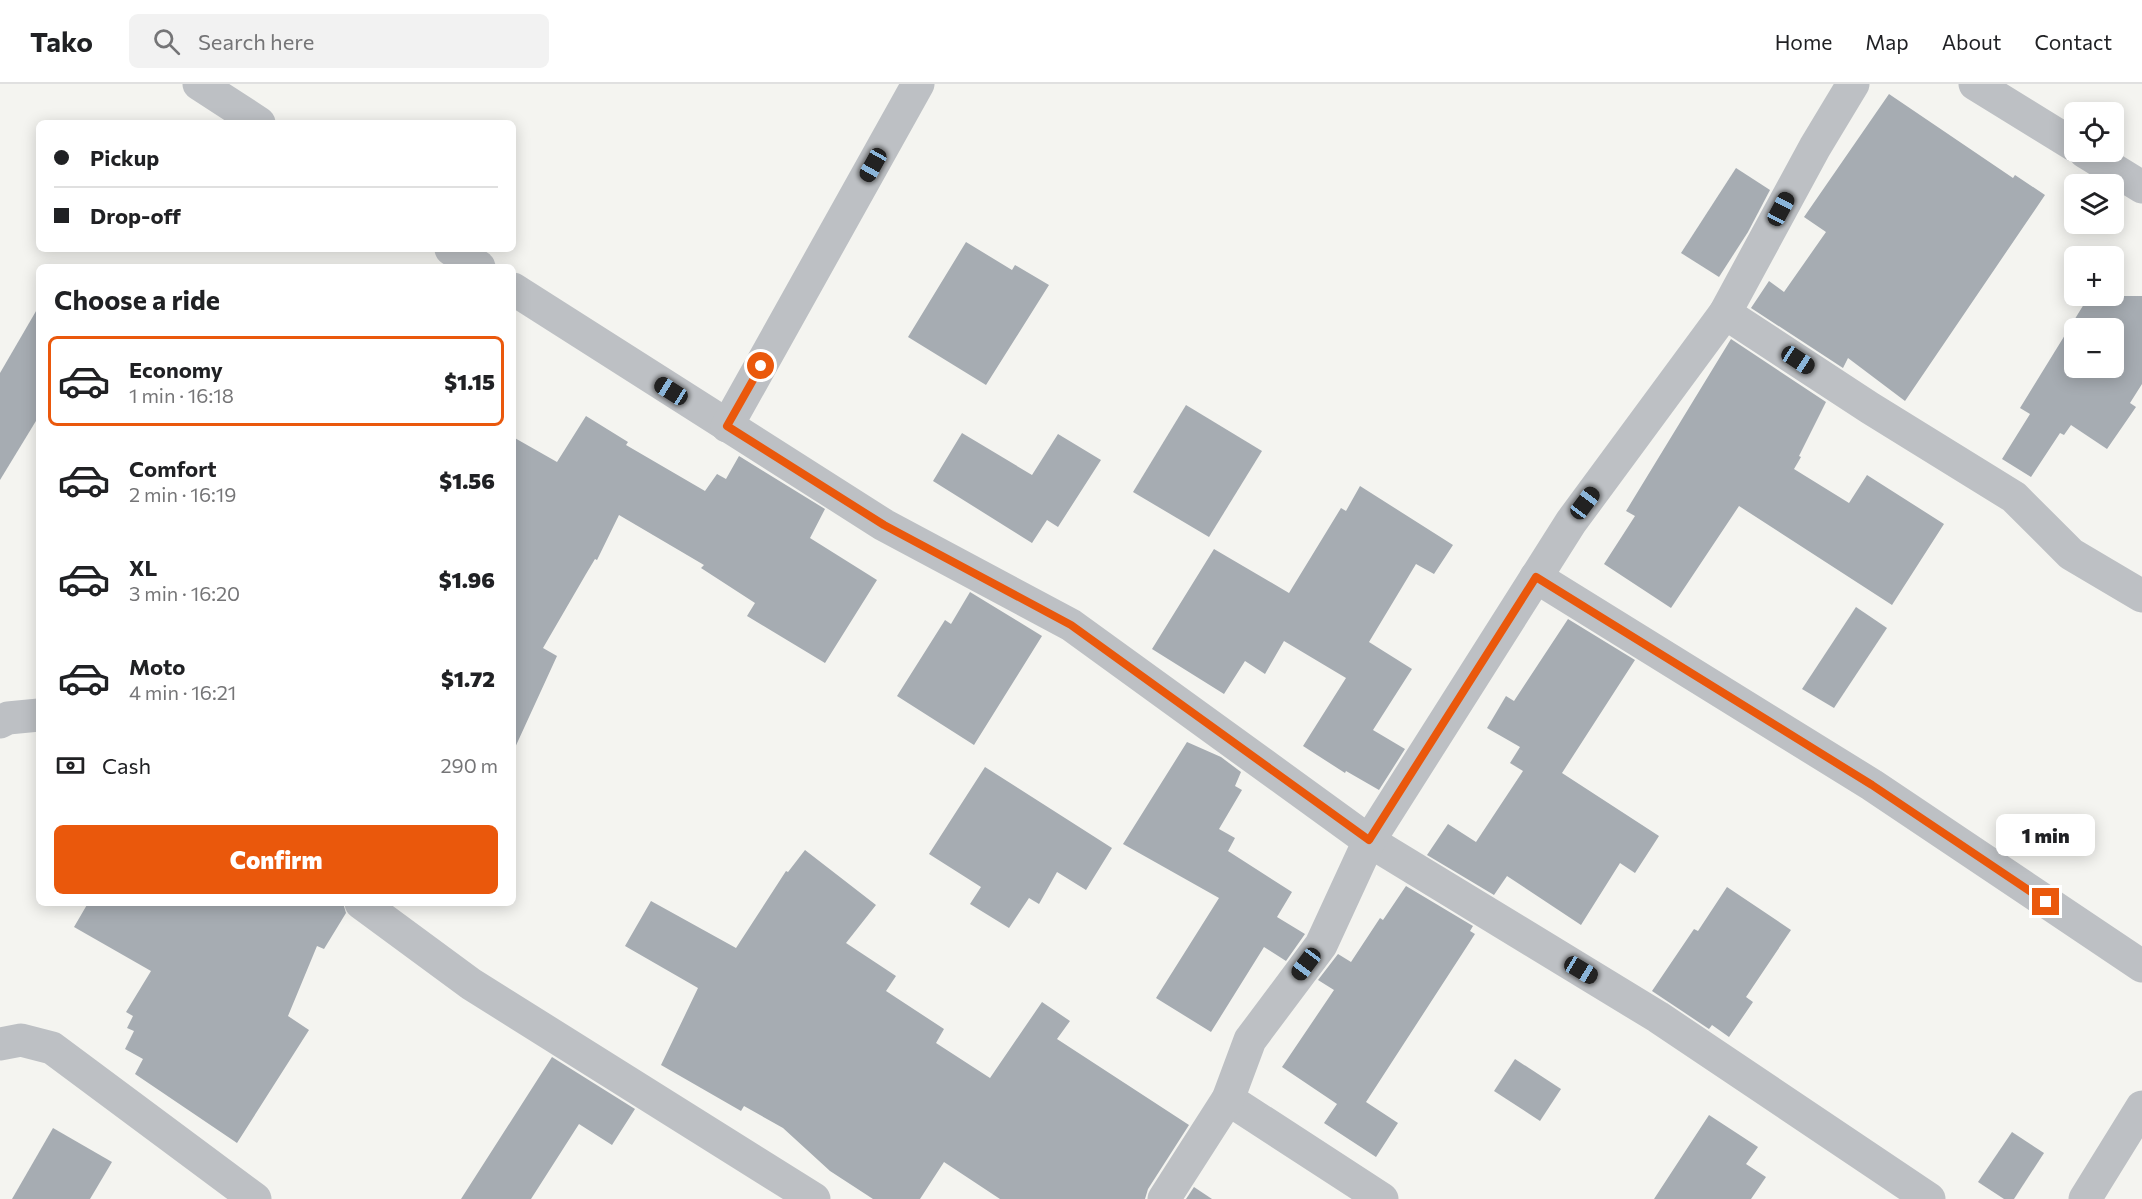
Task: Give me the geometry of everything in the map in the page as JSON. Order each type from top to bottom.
[{"type":"street","points":[[199,84],[254,120]]},
{"type":"street","points":[[727,426],[918,84]]},
{"type":"street","points":[[1164,1199],[1228,1099],[1250,1040],[1321,945],[1369,840],[1571,522],[1725,313],[1815,147],[1853,84]]},
{"type":"street","points":[[1975,84],[2064,139]]},
{"type":"street","points":[[2101,162],[2142,187]]},
{"type":"street","points":[[456,252],[474,264]]},
{"type":"street","points":[[516,291],[884,525],[1071,625],[1369,840],[1658,1017],[1929,1199]]},
{"type":"street","points":[[1725,313],[1870,408],[2014,497],[2071,554],[2142,596]]},
{"type":"street","points":[[1536,577],[1872,785],[2142,966]]},
{"type":"street","points":[[0,722],[8,718],[36,715]]},
{"type":"street","points":[[365,906],[471,984],[814,1199]]},
{"type":"street","points":[[0,1044],[21,1040],[52,1048],[255,1199]]},
{"type":"street","points":[[1228,1099],[1382,1199]]},
{"type":"street","points":[[2085,1199],[2142,1107]]},
{"type":"building","points":[[1889,94],[2013,178],[2015,175],[2045,195],[1905,401],[1848,358],[1843,368],[1751,308],[1769,281],[1784,292],[1826,232],[1804,217]]},
{"type":"building","points":[[1736,168],[1770,190],[1748,232],[1719,277],[1681,253]]},
{"type":"building","points":[[966,242],[1012,270],[1015,265],[1049,285],[986,385],[908,337]]},
{"type":"building","points":[[2124,296],[2142,296],[2142,384],[2130,403],[2136,407],[2107,449],[2071,425],[2064,435],[2060,433],[2031,477],[2002,459],[2030,414],[2020,408],[2064,337],[2064,378],[2124,378],[2124,318],[2075,318],[2083,306],[2124,306]]},
{"type":"building","points":[[36,311],[36,421],[0,480],[0,373]]},
{"type":"building","points":[[1731,339],[1826,402],[1794,469],[1849,503],[1867,475],[1944,524],[1892,605],[1739,506],[1671,608],[1604,564],[1635,516],[1626,511]]},
{"type":"building","points":[[1186,405],[1262,451],[1209,537],[1133,492]]},
{"type":"building","points":[[586,416],[628,442],[626,445],[705,491],[717,474],[726,479],[739,456],[825,509],[810,538],[877,580],[825,663],[747,616],[755,603],[701,568],[704,565],[619,515],[597,560],[595,559],[543,648],[557,656],[516,745],[516,439],[557,462]]},
{"type":"building","points":[[962,433],[1032,475],[1058,434],[1101,460],[1058,527],[1047,520],[1032,543],[933,481]]},
{"type":"building","points":[[1360,486],[1453,545],[1434,574],[1416,564],[1369,642],[1412,669],[1373,730],[1405,749],[1379,790],[1346,771],[1345,773],[1303,746],[1346,678],[1284,641],[1265,674],[1245,661],[1224,694],[1152,649],[1214,549],[1289,593],[1341,508],[1346,511]]},
{"type":"building","points":[[970,592],[1042,636],[974,745],[897,696],[945,620],[951,624]]},
{"type":"building","points":[[1856,607],[1887,628],[1834,708],[1802,689]]},
{"type":"building","points":[[1568,619],[1635,660],[1562,773],[1659,836],[1635,873],[1620,863],[1581,925],[1507,876],[1494,895],[1427,855],[1448,824],[1476,842],[1523,771],[1510,763],[1520,747],[1487,728],[1506,696],[1514,701]]},
{"type":"building","points":[[1187,742],[1221,757],[1241,772],[1235,786],[1242,790],[1219,829],[1235,838],[1228,851],[1292,892],[1277,917],[1305,934],[1286,961],[1264,947],[1211,1032],[1156,998],[1219,898],[1123,844]]},
{"type":"building","points":[[985,767],[1112,848],[1086,890],[1057,872],[1039,904],[1029,898],[1009,928],[970,904],[981,887],[929,854]]},
{"type":"building","points":[[805,850],[876,905],[846,943],[896,976],[886,991],[944,1029],[936,1043],[990,1078],[1042,1002],[1070,1021],[1057,1039],[1189,1125],[1148,1189],[1145,1199],[1000,1199],[944,1162],[920,1199],[873,1199],[830,1171],[783,1128],[744,1106],[741,1111],[661,1065],[698,988],[625,946],[651,901],[736,948],[786,871],[788,872]]},
{"type":"building","points":[[1406,886],[1473,926],[1470,931],[1475,934],[1366,1102],[1398,1123],[1376,1157],[1324,1123],[1337,1104],[1282,1067],[1334,990],[1318,980],[1338,954],[1351,962],[1380,918],[1383,920]]},
{"type":"building","points":[[1727,887],[1791,930],[1746,997],[1753,1002],[1729,1037],[1712,1025],[1709,1029],[1652,991],[1694,929],[1698,931]]},
{"type":"building","points":[[86,906],[344,906],[346,913],[324,949],[317,946],[288,1016],[309,1030],[237,1143],[135,1074],[143,1059],[125,1049],[134,1031],[127,1028],[133,1016],[126,1012],[151,971],[74,927]]},
{"type":"building","points":[[552,1057],[635,1109],[612,1145],[579,1124],[531,1199],[461,1199]]},
{"type":"building","points":[[1515,1059],[1561,1089],[1540,1121],[1494,1091]]},
{"type":"building","points":[[1709,1115],[1758,1147],[1746,1164],[1766,1177],[1751,1199],[1654,1199]]},
{"type":"building","points":[[53,1128],[112,1162],[90,1199],[12,1199]]},
{"type":"building","points":[[2012,1132],[2044,1153],[2014,1199],[2004,1199],[1978,1182]]},
{"type":"building","points":[[1194,1187],[1212,1199],[1186,1199]]},
{"type":"route","points":[[761,366],[727,426],[884,525],[1071,625],[1369,840],[1536,577],[1872,785],[2046,902]]}]
